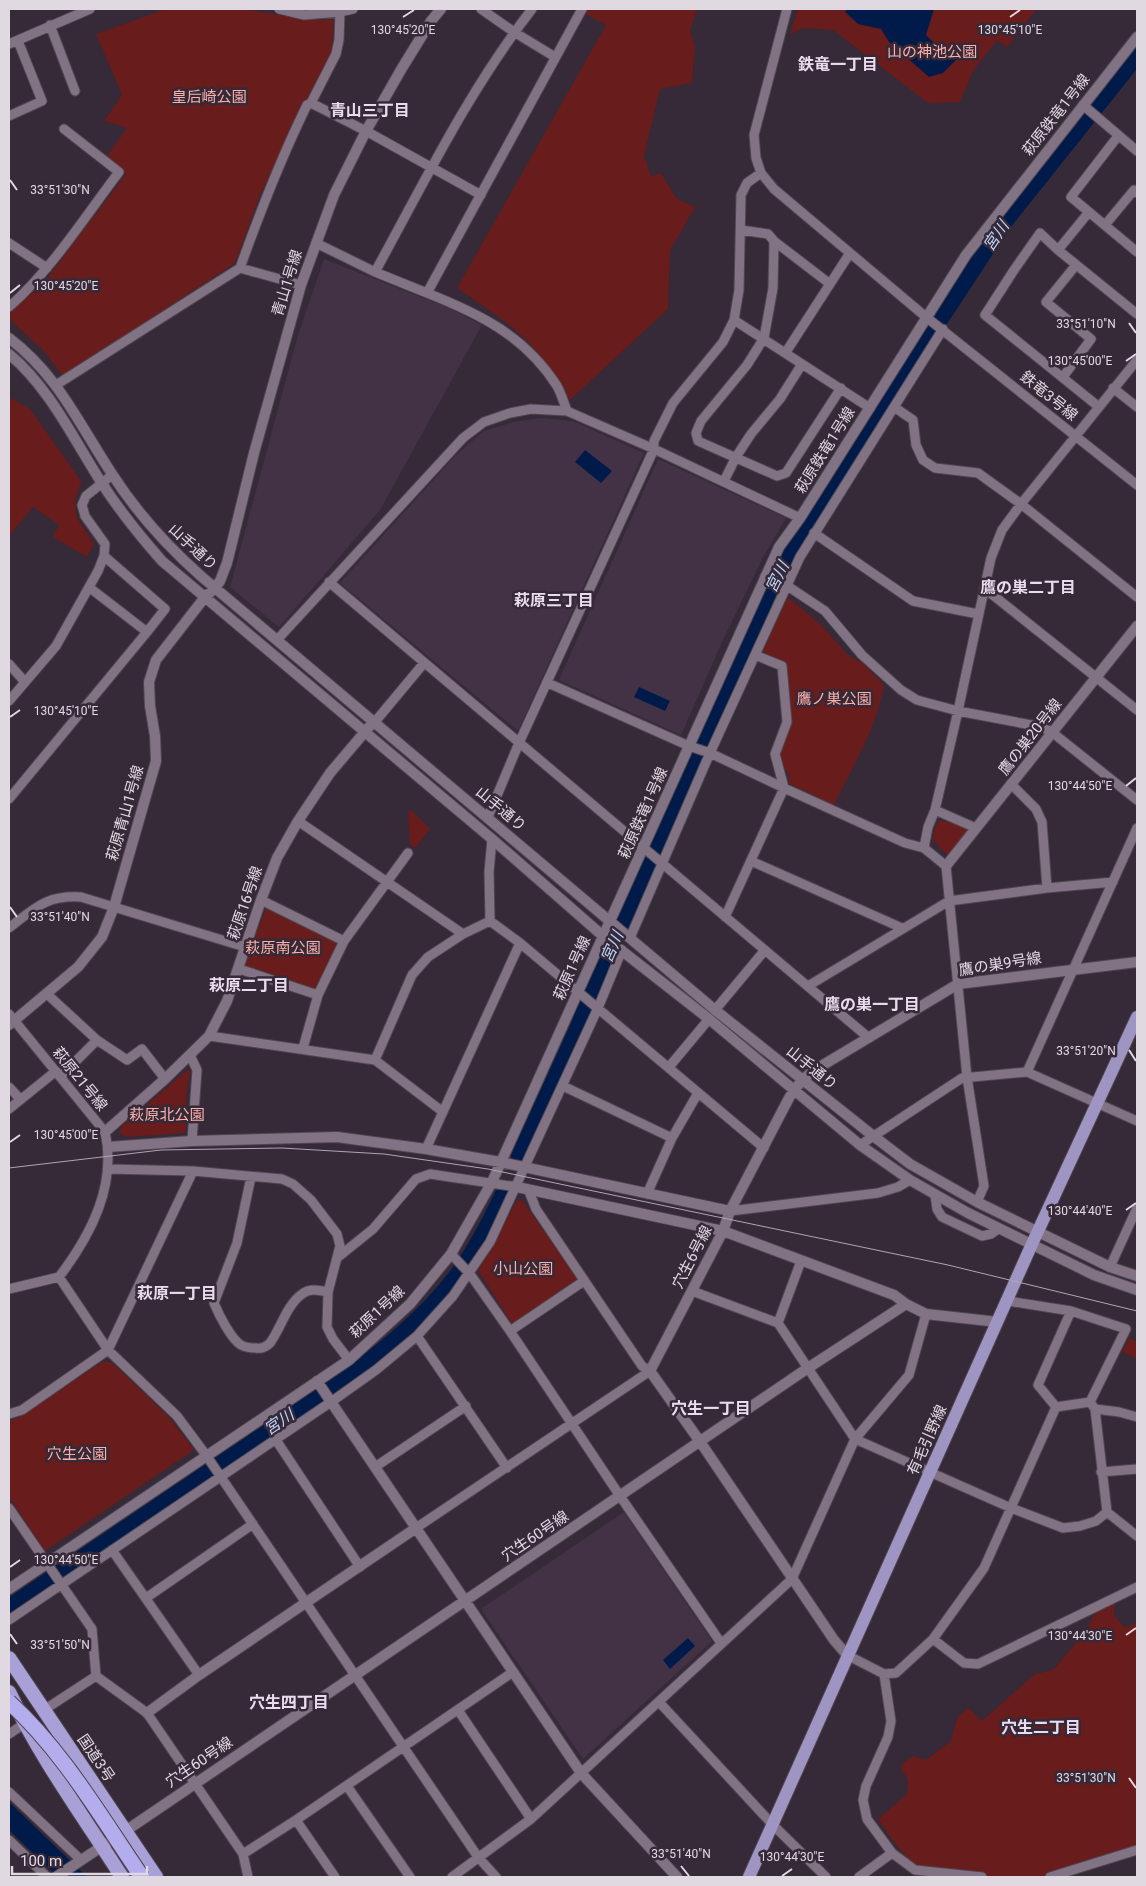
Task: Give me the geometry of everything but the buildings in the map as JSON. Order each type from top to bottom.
[{"type":"highway","name":"国道3号","points":[[9,1658],[156,1877]]},
{"type":"highway","points":[[9,1692],[24,1724],[43,1757],[122,1877]]},
{"type":"highway","points":[[9,1702],[52,1748],[142,1877]]},
{"type":"main road","name":"有毛引野線","points":[[749,1877],[1008,1302],[1032,1244],[1137,1017]]},
{"type":"street","points":[[9,116],[42,101],[13,42],[90,9]]},
{"type":"street","points":[[279,9],[304,15],[352,9]]},
{"type":"street","name":"青山1号線","points":[[215,588],[227,563],[254,453],[301,285],[334,195],[366,131],[402,68],[431,21],[441,9]]},
{"type":"street","points":[[481,9],[555,57]]},
{"type":"street","points":[[375,272],[473,94],[514,32],[532,9]]},
{"type":"street","points":[[427,293],[582,9]]},
{"type":"street","points":[[488,817],[519,743],[654,449],[654,440],[673,403],[723,342],[734,320],[739,290],[741,195],[747,183],[761,173],[756,158],[754,135],[787,9]]},
{"type":"street","points":[[56,386],[240,268],[274,176],[308,105],[311,103],[336,54],[339,40],[340,12]]},
{"type":"street","points":[[50,25],[75,91]]},
{"type":"street","name":"萩原鉄竜1号線","points":[[612,923],[647,850],[692,747],[775,581],[779,547],[800,518],[966,255],[1085,106],[1137,37]]},
{"type":"street","points":[[311,103],[366,131],[481,195]]},
{"type":"street","points":[[1085,106],[1137,151]]},
{"type":"street","points":[[9,307],[28,290],[46,268],[119,172],[64,130]]},
{"type":"street","points":[[1118,136],[1071,197],[1137,252]]},
{"type":"street","name":"鉄竜3号線","points":[[761,173],[774,188],[850,254],[1137,485]]},
{"type":"street","points":[[1106,225],[1134,190],[1137,193]]},
{"type":"street","points":[[1058,250],[1090,212]]},
{"type":"street","points":[[741,230],[768,234],[774,241],[830,284]]},
{"type":"street","points":[[1099,407],[985,315],[1040,233],[1058,250],[1137,314]]},
{"type":"street","points":[[774,241],[773,288],[764,338],[747,365],[701,421],[696,433],[698,441],[777,476],[786,473],[841,388]]},
{"type":"street","points":[[9,243],[46,268]]},
{"type":"street","points":[[316,243],[375,272],[475,313],[501,328],[534,357],[558,388],[567,411]]},
{"type":"street","points":[[786,352],[850,254]]},
{"type":"street","points":[[1063,377],[1091,339],[1046,302],[1076,265]]},
{"type":"street","points":[[240,268],[301,285]]},
{"type":"street","points":[[734,320],[870,408]]},
{"type":"street","points":[[628,936],[660,861],[755,655],[775,581],[814,533],[943,329]]},
{"type":"street","name":"山手通り","points":[[9,338],[27,352],[56,386],[112,475],[144,518],[165,542],[215,588],[715,1010],[910,1164],[977,1202],[1110,1268],[1137,1276]]},
{"type":"street","name":"山手通り","points":[[9,354],[22,365],[63,420],[132,527],[181,578],[365,731],[605,937],[709,1019],[860,1145],[910,1180],[998,1229],[1094,1275],[1137,1290]]},
{"type":"street","points":[[924,848],[958,711],[991,558],[1002,530],[1137,360]]},
{"type":"street","points":[[724,481],[736,457],[751,434],[780,399],[802,364]]},
{"type":"street","points":[[1113,388],[1137,407]]},
{"type":"street","points":[[894,406],[913,420],[916,445],[923,460],[935,468],[978,473],[1021,504],[1137,598]]},
{"type":"street","points":[[277,640],[463,438],[484,422],[510,413],[531,409],[567,411],[724,481],[800,518]]},
{"type":"street","points":[[9,701],[56,646],[90,588],[104,556],[105,544],[85,516],[82,505],[86,496],[112,475]]},
{"type":"street","points":[[814,533],[913,601],[978,614]]},
{"type":"street","points":[[9,799],[165,609],[104,556]]},
{"type":"street","points":[[775,581],[825,611],[862,655],[901,690],[917,700],[958,711],[1042,727],[1053,733],[1137,800]]},
{"type":"street","points":[[329,582],[869,1038]]},
{"type":"street","points":[[90,588],[147,632]]},
{"type":"street","name":"萩原青山1号線","points":[[11,1020],[47,994],[78,968],[102,937],[114,907],[156,761],[149,682],[156,660],[205,597],[215,588]]},
{"type":"street","points":[[984,588],[1097,676],[1137,710]]},
{"type":"street","name":"鷹の巣20号線","points":[[946,866],[1137,626]]},
{"type":"street","points":[[725,917],[784,788],[775,754],[787,722],[782,666],[755,655]]},
{"type":"street","points":[[374,722],[424,663]]},
{"type":"street","points":[[9,664],[25,682]]},
{"type":"street","points":[[548,683],[692,747],[710,753],[906,842],[924,848],[946,866],[967,1077],[984,1186],[977,1202]]},
{"type":"street","name":"萩原16号線","points":[[105,1132],[165,1079],[209,1036],[227,1001],[261,900],[278,858],[298,821],[330,773],[374,722]]},
{"type":"street","points":[[1012,785],[1036,810],[1042,822],[1047,888]]},
{"type":"street","points":[[934,810],[976,828]]},
{"type":"street","points":[[298,821],[463,934]]},
{"type":"street","points":[[1027,1072],[1137,828]]},
{"type":"street","points":[[490,921],[489,872],[492,839]]},
{"type":"street","points":[[303,1048],[318,995],[344,941],[408,853]]},
{"type":"street","points":[[751,861],[902,928]]},
{"type":"street","points":[[808,986],[902,928],[949,902],[1047,888],[1113,882]]},
{"type":"street","points":[[9,928],[44,902],[63,896],[81,897],[246,946]]},
{"type":"street","points":[[261,900],[344,941]]},
{"type":"street","points":[[375,1060],[412,974],[428,957],[463,934],[490,921]]},
{"type":"street","points":[[490,921],[520,943],[764,1148]]},
{"type":"street","name":"萩原1号線","points":[[9,1589],[47,1566],[318,1383],[349,1360],[410,1304],[451,1254],[492,1182],[612,923]]},
{"type":"street","points":[[426,1149],[520,943]]},
{"type":"street","points":[[9,1620],[59,1583],[112,1550],[219,1474],[276,1440],[376,1370],[417,1336],[453,1296],[470,1274],[490,1242],[563,1086],[621,949]]},
{"type":"street","points":[[715,1010],[765,950]]},
{"type":"street","name":"鷹の巣9号線","points":[[802,1079],[812,1071],[958,984],[1137,962]]},
{"type":"street","points":[[239,969],[318,995]]},
{"type":"street","points":[[47,994],[97,1040],[127,1060],[142,1049],[165,1079]]},
{"type":"street","points":[[669,1067],[709,1019]]},
{"type":"street","name":"萩原21号線","points":[[11,1020],[58,1073],[105,1132],[108,1147],[108,1165],[101,1205],[88,1235],[59,1277]]},
{"type":"street","points":[[209,1036],[303,1048],[375,1060],[443,1112]]},
{"type":"street","points":[[9,1108],[58,1073],[97,1040]]},
{"type":"street","points":[[190,1055],[197,1070],[192,1140]]},
{"type":"street","points":[[860,1145],[872,1135],[962,1078],[1027,1072],[1137,1122]]},
{"type":"street","name":"穴生6号線","points":[[650,1371],[723,1231],[730,1211],[794,1089],[802,1079]]},
{"type":"street","points":[[563,1086],[672,1138]]},
{"type":"street","points":[[9,1087],[20,1100]]},
{"type":"street","points":[[647,1194],[672,1138],[698,1093]]},
{"type":"street","points":[[108,1147],[192,1140],[337,1137],[426,1149],[500,1162],[730,1211],[878,1193],[898,1187],[910,1180]]},
{"type":"street","points":[[108,1165],[193,1170],[282,1179],[293,1184],[311,1200],[337,1234],[340,1246],[328,1292],[328,1327],[332,1339],[349,1360]]},
{"type":"street","points":[[9,1414],[22,1410],[108,1350],[193,1170]]},
{"type":"street","points":[[338,1258],[373,1229],[416,1179],[430,1174],[492,1182],[723,1231],[894,1295],[906,1304],[926,1314],[998,1322]]},
{"type":"street","points":[[251,1177],[237,1243],[214,1303],[219,1315],[231,1333],[240,1344],[249,1348],[262,1349],[269,1344],[290,1307],[301,1295],[311,1290],[328,1292]]},
{"type":"street","points":[[531,1191],[530,1194],[536,1209],[584,1281],[642,1366],[650,1371],[701,1443],[840,1648],[848,1655],[884,1674],[896,1673],[933,1639],[984,1568],[1056,1407]]},
{"type":"street","points":[[935,1195],[937,1208],[942,1217],[982,1236],[991,1234],[998,1229]]},
{"type":"street","points":[[1110,1268],[1133,1227],[1137,1208]]},
{"type":"street","points":[[451,1254],[470,1274],[510,1331],[721,1643]]},
{"type":"street","points":[[778,1323],[801,1261]]},
{"type":"street","points":[[9,1289],[59,1277],[108,1350],[177,1416],[219,1474],[478,1857],[496,1877]]},
{"type":"street","points":[[510,1331],[584,1281]]},
{"type":"street","points":[[692,1290],[778,1323],[855,1438],[1011,1508],[1063,1528],[1088,1524],[1096,1521],[1107,1512]]},
{"type":"street","points":[[1008,1302],[1072,1311],[1126,1329],[1092,1405],[1107,1512],[1137,1536]]},
{"type":"street","name":"穴生60号線","points":[[56,1877],[701,1443],[808,1368],[906,1304]]},
{"type":"street","points":[[1056,1407],[1038,1385],[1072,1311]]},
{"type":"street","points":[[452,1877],[530,1819],[792,1579],[855,1438],[909,1375],[926,1314]]},
{"type":"street","points":[[417,1336],[507,1468]]},
{"type":"street","points":[[147,1713],[199,1675],[650,1371]]},
{"type":"street","points":[[318,1383],[581,1773],[677,1877]]},
{"type":"street","points":[[1056,1407],[1092,1405],[1137,1417]]},
{"type":"street","points":[[375,1467],[466,1406]]},
{"type":"street","points":[[276,1440],[360,1567]]},
{"type":"street","points":[[1102,1472],[1137,1469]]},
{"type":"street","points":[[9,1508],[92,1629],[96,1676],[147,1713],[243,1854],[248,1877]]},
{"type":"street","points":[[146,1598],[253,1524]]},
{"type":"street","points":[[112,1550],[199,1675]]},
{"type":"street","points":[[933,1639],[964,1663],[978,1664],[1137,1587]]},
{"type":"street","points":[[243,1854],[404,1748],[513,1672]]},
{"type":"street","points":[[884,1674],[889,1696],[891,1721],[879,1760],[866,1786],[863,1800],[867,1819],[892,1853],[916,1870],[982,1877]]},
{"type":"street","points":[[44,1710],[96,1676]]},
{"type":"street","points":[[659,1702],[773,1825],[826,1877]]},
{"type":"street","points":[[458,1710],[530,1819]]},
{"type":"street","points":[[9,1734],[24,1724]]},
{"type":"street","points":[[346,1786],[410,1877]]},
{"type":"street","points":[[9,1792],[79,1861]]},
{"type":"street","points":[[296,1820],[335,1877]]},
{"type":"street","points":[[9,1840],[47,1877]]},
{"type":"street","points":[[1050,1877],[1137,1850]]},
{"type":"street","points":[[859,1877],[892,1853]]},
{"type":"shaded area","points":[[324,259],[451,309],[482,325],[380,510],[279,627],[230,587],[298,335]]},
{"type":"shaded area","points":[[541,418],[573,421],[644,453],[518,731],[340,583],[456,455],[484,431],[513,422]]},
{"type":"shaded area","points":[[658,459],[786,518],[763,557],[723,640],[681,735],[559,680]]},
{"type":"shaded area","points":[[624,1512],[712,1641],[583,1759],[481,1609]]},
{"type":"green space","name":"皇后崎公園","points":[[166,9],[243,9],[304,19],[334,20],[331,55],[260,195],[235,263],[63,376],[44,351],[9,319],[9,314],[45,281],[126,174],[104,160],[127,128],[104,121],[122,95],[96,34]]},
{"type":"green space","points":[[585,9],[697,9],[690,31],[695,47],[692,83],[660,89],[644,156],[651,176],[661,173],[676,198],[695,207],[670,251],[668,309],[570,400],[547,364],[522,336],[457,288],[606,25],[583,13]]},
{"type":"green space","name":"山の神池公園","points":[[798,9],[1036,9],[1007,47],[997,40],[973,71],[960,102],[928,103],[833,30],[802,28],[790,35]]},
{"type":"green space","points":[[9,397],[30,409],[81,481],[75,502],[77,518],[94,544],[87,557],[53,537],[59,525],[33,507],[9,536]]},
{"type":"green space","name":"鷹ノ巣公園","points":[[788,597],[822,626],[849,656],[862,663],[884,685],[870,731],[834,805],[788,783],[790,777],[778,758],[791,725],[786,665],[762,651]]},
{"type":"green space","points":[[412,811],[430,829],[415,848],[410,844],[408,812]]},
{"type":"green space","points":[[940,820],[954,821],[970,829],[947,854],[938,846],[933,838],[934,831]]},
{"type":"green space","name":"萩原南公園","points":[[267,906],[338,943],[315,990],[244,965]]},
{"type":"green space","name":"萩原北公園","points":[[191,1070],[187,1094],[186,1133],[126,1137],[120,1133],[121,1127],[186,1071]]},
{"type":"green space","name":"小山公園","points":[[518,1199],[522,1200],[577,1278],[576,1282],[516,1323],[511,1322],[478,1270]]},
{"type":"green space","points":[[1129,1338],[1137,1342],[1137,1359],[1122,1352]]},
{"type":"green space","name":"穴生公園","points":[[102,1362],[111,1362],[168,1416],[194,1450],[45,1551],[9,1497],[9,1421],[18,1418]]},
{"type":"green space","points":[[1115,1600],[1114,1615],[1125,1628],[1137,1622],[1137,1848],[1076,1869],[1038,1877],[994,1877],[916,1867],[895,1844],[878,1819],[907,1794],[908,1780],[900,1766],[913,1756],[926,1760],[951,1741],[957,1718],[969,1708],[982,1721],[1035,1674],[1053,1670],[1086,1631],[1100,1603]]},
{"type":"water","points":[[847,9],[934,9],[926,35],[937,46],[950,46],[959,57],[943,73],[929,77],[889,42],[881,29],[858,24],[845,12]]},
{"type":"water","points":[[585,450],[612,471],[601,483],[575,462]]},
{"type":"water","points":[[639,687],[670,701],[665,711],[634,697]]},
{"type":"water","points":[[688,1638],[695,1646],[670,1669],[663,1660]]},
{"type":"water","points":[[9,1802],[87,1877],[58,1877],[9,1830]]},
{"type":"waterway","name":"宮川","points":[[519,1156],[578,1027],[608,949],[630,911],[777,574],[801,532],[1003,224],[1137,56]]},
{"type":"waterway","name":"宮川","points":[[9,1607],[334,1387],[400,1336],[430,1307],[457,1275],[477,1245],[504,1192]]},
{"type":"tram line","points":[[9,1168],[161,1150],[282,1148],[384,1154],[488,1169],[948,1265],[1137,1311]]},
{"type":"district","name":"鉄竜一丁目","points":[[838,64]]},
{"type":"district","name":"青山三丁目","points":[[370,110]]},
{"type":"district","name":"鷹の巣二丁目","points":[[1028,587]]},
{"type":"district","name":"萩原三丁目","points":[[554,600]]},
{"type":"district","name":"萩原二丁目","points":[[249,985]]},
{"type":"district","name":"鷹の巣一丁目","points":[[872,1004]]},
{"type":"district","name":"萩原一丁目","points":[[177,1293]]},
{"type":"district","name":"穴生一丁目","points":[[711,1408]]},
{"type":"district","name":"穴生四丁目","points":[[289,1702]]},
{"type":"district","name":"穴生二丁目","points":[[1041,1727]]}]
